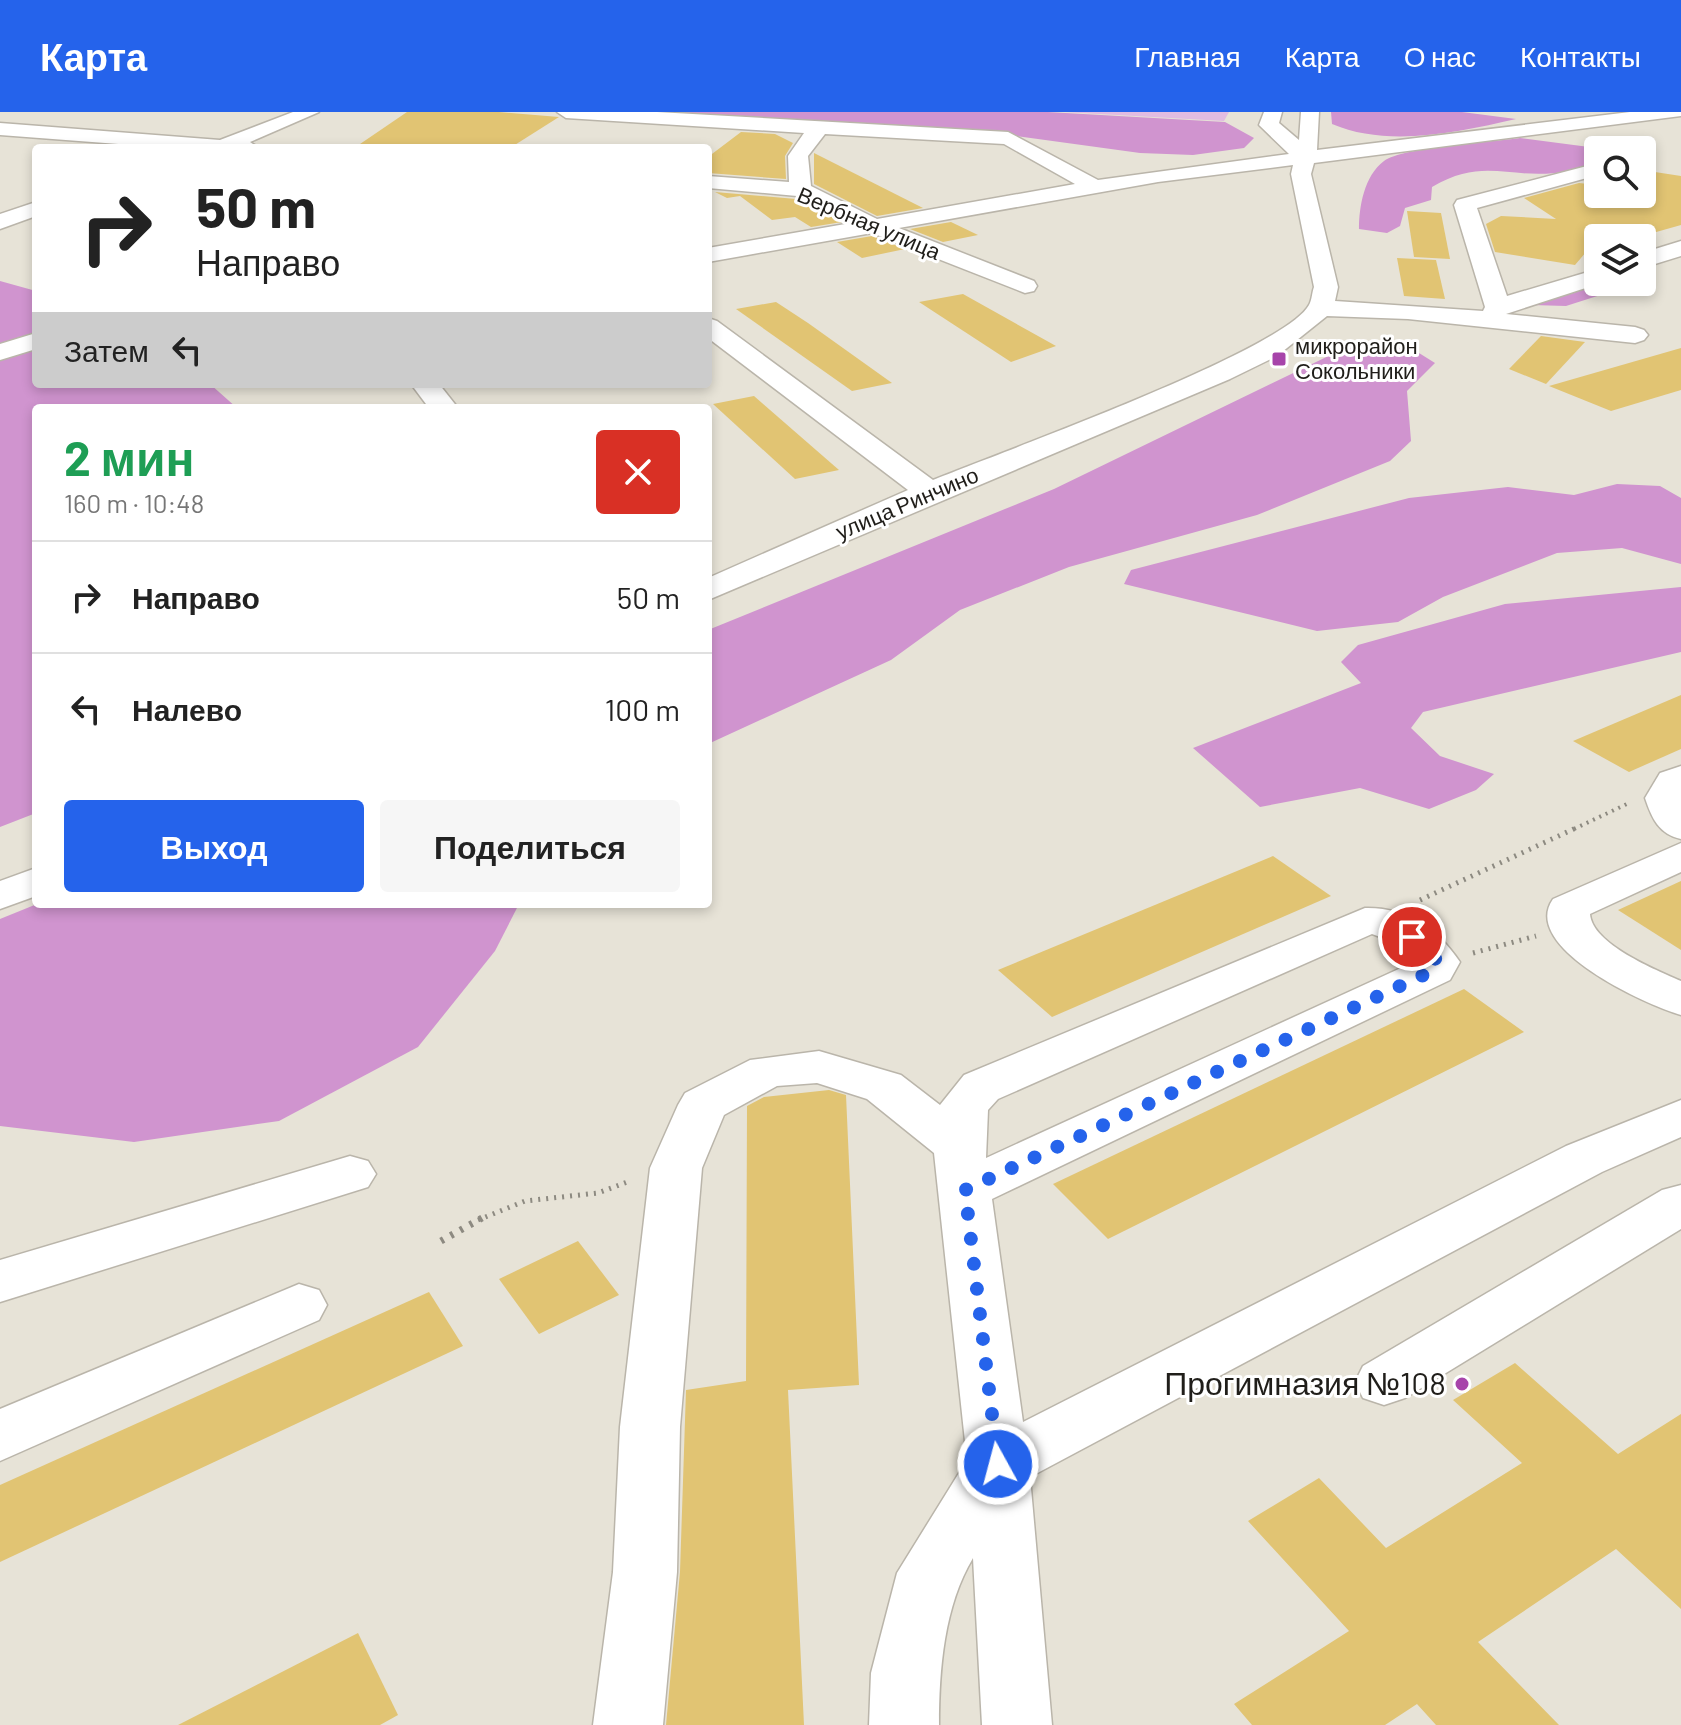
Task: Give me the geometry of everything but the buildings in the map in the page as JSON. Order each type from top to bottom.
[{"type":"street","points":[[228,144],[310,112]]},
{"type":"street","points":[[566,112],[1008,138],[1095,187]]},
{"type":"street","points":[[1273,112],[1269,125],[1290,141],[1307,147]]},
{"type":"street","points":[[1310,112],[1301,174],[1326,287],[1321,308],[1494,313],[1635,335]]},
{"type":"street","points":[[712,254],[1307,147],[1676,112]]},
{"type":"street","points":[[802,190],[794,170],[799,150],[820,128]]},
{"type":"street","points":[[0,129],[183,144]]},
{"type":"street","points":[[1494,313],[1465,205],[1584,173]]},
{"type":"street","name":"Вербная улица","points":[[712,182],[802,190],[874,226],[1025,286]]},
{"type":"street","points":[[0,199],[32,203]]},
{"type":"street","points":[[0,222],[32,210]]},
{"type":"street","points":[[1656,256],[1681,248]]},
{"type":"street","points":[[1494,313],[1584,281]]},
{"type":"street","name":"улица Ринчино","points":[[712,588],[930,492],[1268,350],[1321,308]]},
{"type":"street","points":[[712,329],[930,492]]},
{"type":"street","points":[[0,352],[32,342]]},
{"type":"street","points":[[0,366],[32,360]]},
{"type":"street","points":[[428,388],[441,404]]},
{"type":"street","points":[[1678,780],[1665,798],[1671,816],[1681,827]]},
{"type":"street","points":[[1681,856],[1568,908],[1568,928],[1592,952],[1681,1000]]},
{"type":"street","points":[[0,896],[32,883]]},
{"type":"street","points":[[962,1168],[1434,970],[1437,962],[1431,951],[1393,922],[1380,919],[1365,921],[981,1087],[964,1106],[962,1168],[998,1464],[1017,1725]]},
{"type":"street","points":[[628,1725],[645,1572],[650,1427],[674,1183],[676,1168],[703,1105],[767,1071],[819,1067],[884,1087],[962,1168]]},
{"type":"street","points":[[904,1725],[905,1673],[929,1573],[998,1464],[1584,1159],[1681,1117]]},
{"type":"street","points":[[0,1281],[350,1174]]},
{"type":"street","points":[[1384,1382],[1681,1204]]},
{"type":"street","points":[[0,1436],[299,1305]]},
{"type":"path","points":[[1380,919],[1678,780]]},
{"type":"path","points":[[1437,962],[1568,928]]},
{"type":"path","points":[[441,1241],[474,1220],[536,1198],[624,1186],[689,1138]]},
{"type":"shaded area","points":[[622,112],[1048,112],[1225,122],[1254,138],[1244,148],[1193,155],[1140,153],[994,133]]},
{"type":"shaded area","points":[[1063,112],[1229,112],[1224,121]]},
{"type":"shaded area","points":[[1331,112],[1462,112],[1516,119],[1447,133],[1400,136],[1376,135],[1332,124]]},
{"type":"shaded area","points":[[1520,138],[1584,146],[1584,169],[1538,174],[1465,173],[1432,187],[1431,200],[1405,208],[1400,226],[1387,233],[1359,229],[1367,183],[1377,167],[1394,156]]},
{"type":"shaded area","points":[[0,281],[32,290],[32,388],[214,388],[232,404],[32,404],[32,815],[0,827]]},
{"type":"shaded area","points":[[1584,287],[1584,296],[1597,296],[1566,306],[1532,305]]},
{"type":"shaded area","points":[[1345,348],[1411,348],[1435,363],[1407,391],[1411,441],[1390,461],[1257,515],[1069,567],[960,610],[891,660],[712,742],[712,628],[1054,489]]},
{"type":"shaded area","points":[[1617,484],[1660,486],[1681,498],[1681,564],[1622,548],[1557,553],[1443,597],[1398,622],[1317,631],[1124,584],[1131,570],[1409,498],[1508,487],[1574,495]]},
{"type":"shaded area","points":[[1681,587],[1681,652],[1423,712],[1411,728],[1440,756],[1494,774],[1476,790],[1429,809],[1360,788],[1260,807],[1193,748],[1361,683],[1341,662],[1358,645],[1505,604]]},
{"type":"shaded area","points":[[32,906],[517,908],[495,951],[418,1047],[279,1121],[134,1142],[0,1126],[0,919]]},
{"type":"place","name":"микрорайон Сокольники","points":[[1279,359]]},
{"type":"place","name":"Прогимназия №108","points":[[1462,1384]]},
{"type":"route","points":[[998,1464],[965,1190],[1434,970],[1437,962],[1431,951],[1412,937]]}]
